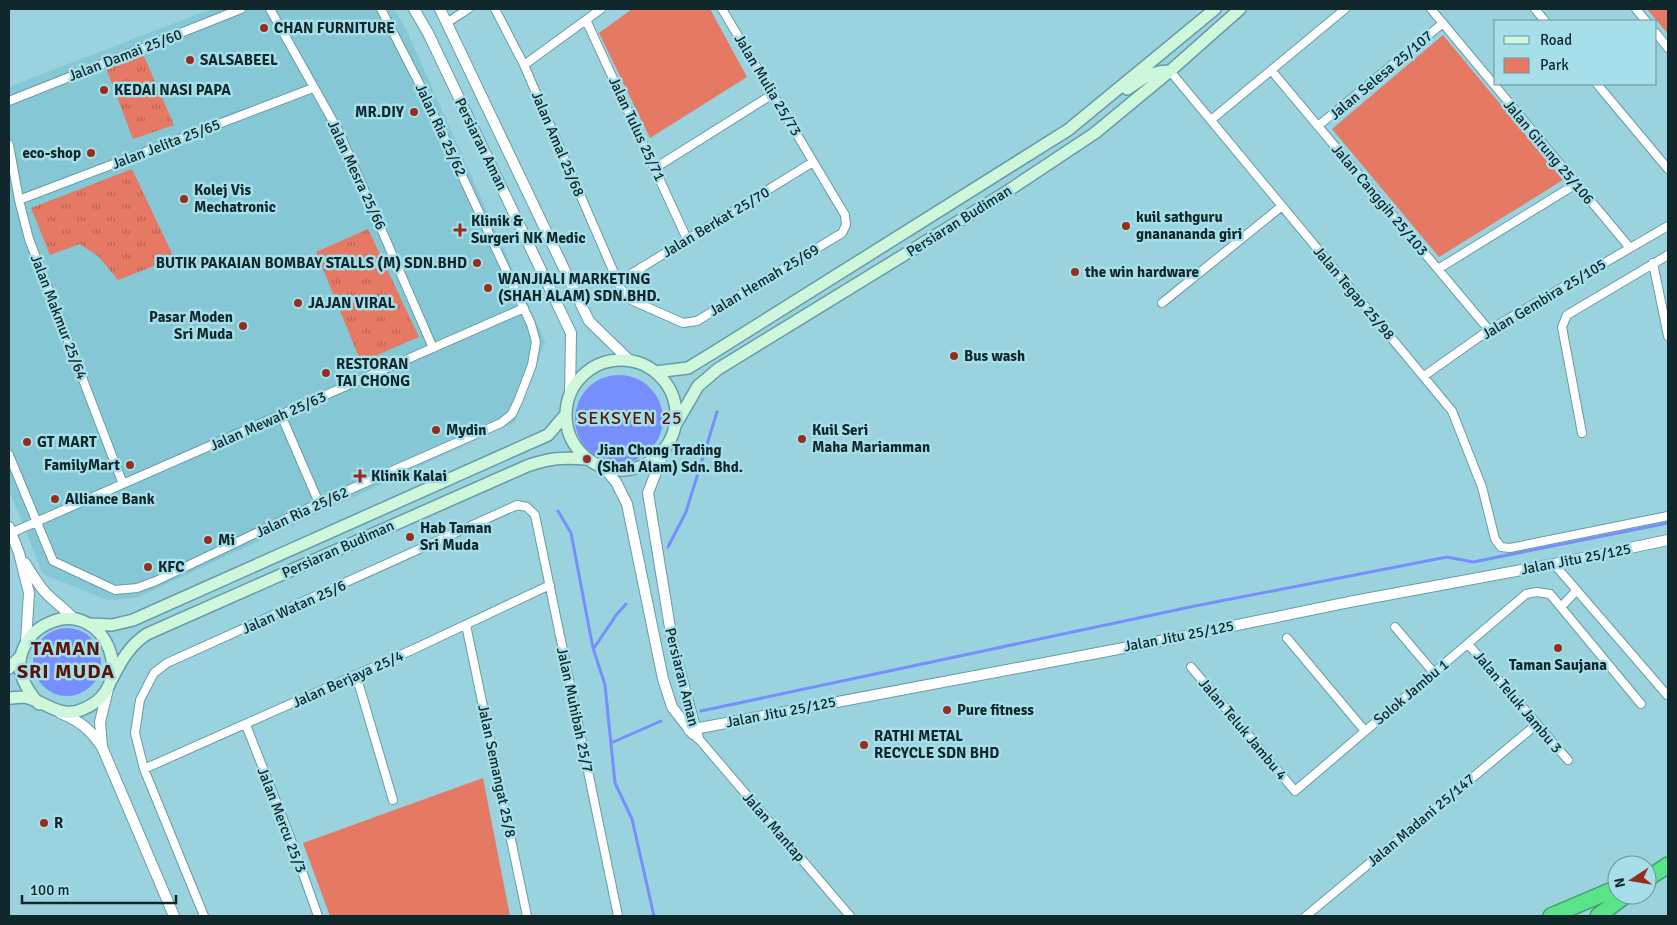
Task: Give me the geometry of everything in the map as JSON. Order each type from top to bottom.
[{"type":"highway","points":[[1551,916],[1607,892]]},
{"type":"highway","points":[[1598,916],[1613,905]]},
{"type":"main road","points":[[1200,22],[1209,9]]},
{"type":"main road","name":"Persiaran Budiman","points":[[655,372],[688,368],[704,359],[1068,130],[1215,9]]},
{"type":"main road","name":"Persiaran Budiman","points":[[676,424],[698,386],[718,368],[1000,196],[1095,133],[1170,71],[1240,9]]},
{"type":"main road","points":[[1068,130],[1152,73],[1170,71]]},
{"type":"main road","points":[[612,361],[630,361],[643,365],[655,372],[665,382],[672,395],[676,409],[676,424],[672,437],[665,449],[653,461],[638,468],[621,471],[604,468],[587,459],[576,446],[568,431],[566,414],[570,395],[580,379],[594,367],[612,361]]},
{"type":"main road","name":"Persiaran Budiman","points":[[88,624],[112,625],[133,620],[548,435],[566,414]]},
{"type":"main road","name":"Persiaran Budiman","points":[[110,683],[122,660],[136,641],[147,634],[527,466],[546,459],[563,457],[587,459]]},
{"type":"main road","points":[[9,698],[25,698],[57,711],[77,711],[95,702],[110,683],[113,657],[104,638],[88,624],[74,619],[56,620],[39,627],[26,641],[21,656],[21,674],[27,690],[40,704]]},
{"type":"main road","points":[[9,668],[21,656]]},
{"type":"street","name":"Jalan Damai 25/60","points":[[9,101],[241,9]]},
{"type":"street","name":"Jalan Mesra 25/66","points":[[270,9],[339,132],[433,348]]},
{"type":"street","name":"Jalan Ria 25/62","points":[[9,455],[53,561],[115,590],[137,588],[156,581],[319,503],[500,423],[512,414],[523,390],[535,352],[536,342],[531,324],[423,92],[382,9]]},
{"type":"street","name":"Persiaran Aman","points":[[414,9],[428,33],[571,333],[570,395]]},
{"type":"street","name":"Persiaran Aman","points":[[440,9],[448,22],[589,321],[630,361]]},
{"type":"street","points":[[448,22],[468,9]]},
{"type":"street","name":"Jalan Amal 25/68","points":[[495,9],[524,65],[618,282]]},
{"type":"street","points":[[524,65],[601,9]]},
{"type":"street","name":"Jalan Mulia 25/73","points":[[722,9],[813,162]]},
{"type":"street","points":[[1211,120],[1345,9]]},
{"type":"street","name":"Jalan Girung 25/106","points":[[1431,9],[1494,85]]},
{"type":"street","points":[[1535,9],[1544,20]]},
{"type":"street","points":[[1636,9],[1645,20]]},
{"type":"street","name":"Jalan Tulus 25/71","points":[[586,20],[688,239]]},
{"type":"street","name":"Jalan Selesa 25/107","points":[[1318,126],[1443,23]]},
{"type":"street","points":[[1657,34],[1668,48]]},
{"type":"street","name":"Jalan Canggih 25/103","points":[[1271,70],[1489,330]]},
{"type":"street","name":"Jalan Tegap 25/98","points":[[1170,71],[1452,411],[1482,487],[1495,540],[1501,547],[1510,548],[1668,516]]},
{"type":"street","name":"Jalan Girung 25/106","points":[[1494,85],[1630,248]]},
{"type":"street","points":[[1598,85],[1668,169]]},
{"type":"street","name":"Jalan Jelita 25/65","points":[[19,200],[314,88]]},
{"type":"street","points":[[655,168],[772,94]]},
{"type":"street","name":"Jalan Makmur 25/64","points":[[9,145],[19,200],[29,240],[123,484]]},
{"type":"street","name":"Jalan Hemah 25/69","points":[[618,282],[621,289],[631,300],[683,323],[697,321],[842,233],[846,224],[845,215],[813,162]]},
{"type":"street","name":"Jalan Berkat 25/70","points":[[618,282],[813,162]]},
{"type":"street","points":[[1438,269],[1576,184]]},
{"type":"street","points":[[1162,303],[1282,206]]},
{"type":"street","name":"Jalan Gembira 25/105","points":[[1424,376],[1489,330],[1668,226]]},
{"type":"street","points":[[1582,433],[1562,327],[1567,315],[1668,255]]},
{"type":"street","points":[[1653,263],[1668,336]]},
{"type":"street","name":"Jalan Mewah 25/63","points":[[10,530],[36,522],[524,308]]},
{"type":"street","points":[[281,415],[319,503]]},
{"type":"street","name":"Persiaran Aman","points":[[665,449],[648,493],[673,646],[694,732]]},
{"type":"street","name":"Persiaran Aman","points":[[604,468],[616,482],[626,504],[663,679],[672,707],[694,732]]},
{"type":"street","name":"Jalan Watan 25/6","points":[[204,916],[144,769],[135,733],[140,700],[154,673],[167,664],[517,505],[527,507]]},
{"type":"street","name":"Jalan Muhibah 25/7","points":[[527,507],[535,514],[618,916]]},
{"type":"street","points":[[10,530],[19,553],[29,593],[26,641]]},
{"type":"street","name":"Jalan Jitu 25/125","points":[[694,732],[1668,540]]},
{"type":"street","points":[[19,553],[33,577],[46,593],[74,619]]},
{"type":"street","points":[[1554,564],[1667,695]]},
{"type":"street","name":"Jalan Berjaya 25/4","points":[[144,769],[466,626],[550,585]]},
{"type":"street","points":[[1576,591],[1561,607],[1641,704]]},
{"type":"street","name":"Solok Jambu 1","points":[[1295,791],[1526,594],[1537,592],[1550,594],[1561,607]]},
{"type":"street","name":"Jalan Semangat 25/8","points":[[466,626],[527,916]]},
{"type":"street","points":[[1395,627],[1434,673]]},
{"type":"street","points":[[1287,638],[1366,731]]},
{"type":"street","name":"Jalan Teluk Jambu 3","points":[[1468,644],[1568,760]]},
{"type":"street","name":"Jalan Teluk Jambu 4","points":[[1191,667],[1295,791]]},
{"type":"street","points":[[356,675],[393,800]]},
{"type":"street","points":[[102,747],[100,722],[110,683]]},
{"type":"street","points":[[57,711],[76,719],[92,733],[102,747],[174,916]]},
{"type":"street","name":"Jalan Madani 25/147","points":[[1306,916],[1537,724]]},
{"type":"street","name":"Jalan Mercu 25/3","points":[[246,725],[290,837],[318,916]]},
{"type":"street","name":"Jalan Mantap","points":[[694,732],[850,916]]},
{"type":"shaded area","points":[[211,9],[394,9],[406,29],[545,342],[515,422],[136,598],[108,600],[43,574],[9,490],[9,87]]},
{"type":"green space","points":[[632,9],[710,9],[747,77],[650,138],[599,33]]},
{"type":"green space","points":[[1647,9],[1668,9],[1668,34],[1657,20]]},
{"type":"green space","points":[[1443,35],[1563,180],[1439,257],[1332,129]]},
{"type":"green space","points":[[143,54],[174,125],[133,139],[106,68]]},
{"type":"green space","points":[[132,169],[174,258],[118,280],[99,257],[80,244],[50,255],[31,208]]},
{"type":"green space","points":[[368,229],[419,337],[361,362],[316,252]]},
{"type":"green space","points":[[483,778],[510,916],[330,916],[303,843]]},
{"type":"water","points":[[619,375],[636,379],[650,388],[659,402],[663,419],[659,436],[650,450],[636,459],[619,463],[602,459],[588,450],[579,436],[575,419],[579,402],[588,388],[602,379]]},
{"type":"water","points":[[67,628],[80,631],[91,638],[98,649],[101,662],[98,675],[91,686],[80,693],[67,696],[54,693],[43,686],[36,675],[33,662],[36,649],[43,638],[54,631]]},
{"type":"waterway","points":[[668,547],[686,512],[717,412]]},
{"type":"waterway","points":[[558,511],[571,533],[593,648],[605,685],[615,783],[632,819],[654,916]]},
{"type":"waterway","points":[[701,711],[1195,606],[1447,557],[1473,562],[1668,523]]},
{"type":"waterway","points":[[594,648],[626,604]]},
{"type":"waterway","points":[[611,743],[661,721]]},
{"type":"place","name":"CHAN FURNITURE","points":[[264,28]]},
{"type":"place","name":"SALSABEEL","points":[[190,60]]},
{"type":"place","name":"KEDAI NASI PAPA","points":[[104,90]]},
{"type":"place","name":"MR.DIY","points":[[414,112]]},
{"type":"place","name":"eco-shop","points":[[91,153]]},
{"type":"place","name":"Kolej Vis Mechatronic","points":[[184,199]]},
{"type":"place","name":"kuil sathguru gnanananda giri","points":[[1126,226]]},
{"type":"place","name":"Klinik & Surgeri NK Medic","points":[[460,230]]},
{"type":"place","name":"BUTIK PAKAIAN BOMBAY STALLS (M) SDN.BHD","points":[[477,263]]},
{"type":"place","name":"the win hardware","points":[[1075,272]]},
{"type":"place","name":"WANJIALI MARKETING (SHAH ALAM) SDN.BHD.","points":[[488,288]]},
{"type":"place","name":"JAJAN VIRAL","points":[[298,303]]},
{"type":"place","name":"Pasar Moden Sri Muda","points":[[243,326]]},
{"type":"place","name":"Bus wash","points":[[954,356]]},
{"type":"place","name":"RESTORAN TAI CHONG","points":[[326,373]]},
{"type":"place","name":"Mydin","points":[[436,430]]},
{"type":"place","name":"Kuil Seri Maha Mariamman","points":[[802,439]]},
{"type":"place","name":"GT MART","points":[[27,442]]},
{"type":"place","name":"Jian Chong Trading (Shah Alam) Sdn. Bhd.","points":[[587,459]]},
{"type":"place","name":"FamilyMart","points":[[130,465]]},
{"type":"place","name":"Klinik Kalai","points":[[360,476]]},
{"type":"place","name":"Alliance Bank","points":[[55,499]]},
{"type":"place","name":"Hab Taman Sri Muda","points":[[410,537]]},
{"type":"place","name":"Mi","points":[[208,540]]},
{"type":"place","name":"KFC","points":[[148,567]]},
{"type":"place","name":"Taman Saujana","points":[[1558,648]]},
{"type":"place","name":"Pure fitness","points":[[947,710]]},
{"type":"place","name":"RATHI METAL RECYCLE SDN BHD","points":[[864,745]]},
{"type":"place","name":"R","points":[[44,823]]},
{"type":"district","name":"SEKSYEN 25","points":[[630,418]]},
{"type":"district","name":"TAMAN SRI MUDA","points":[[66,660]]}]
